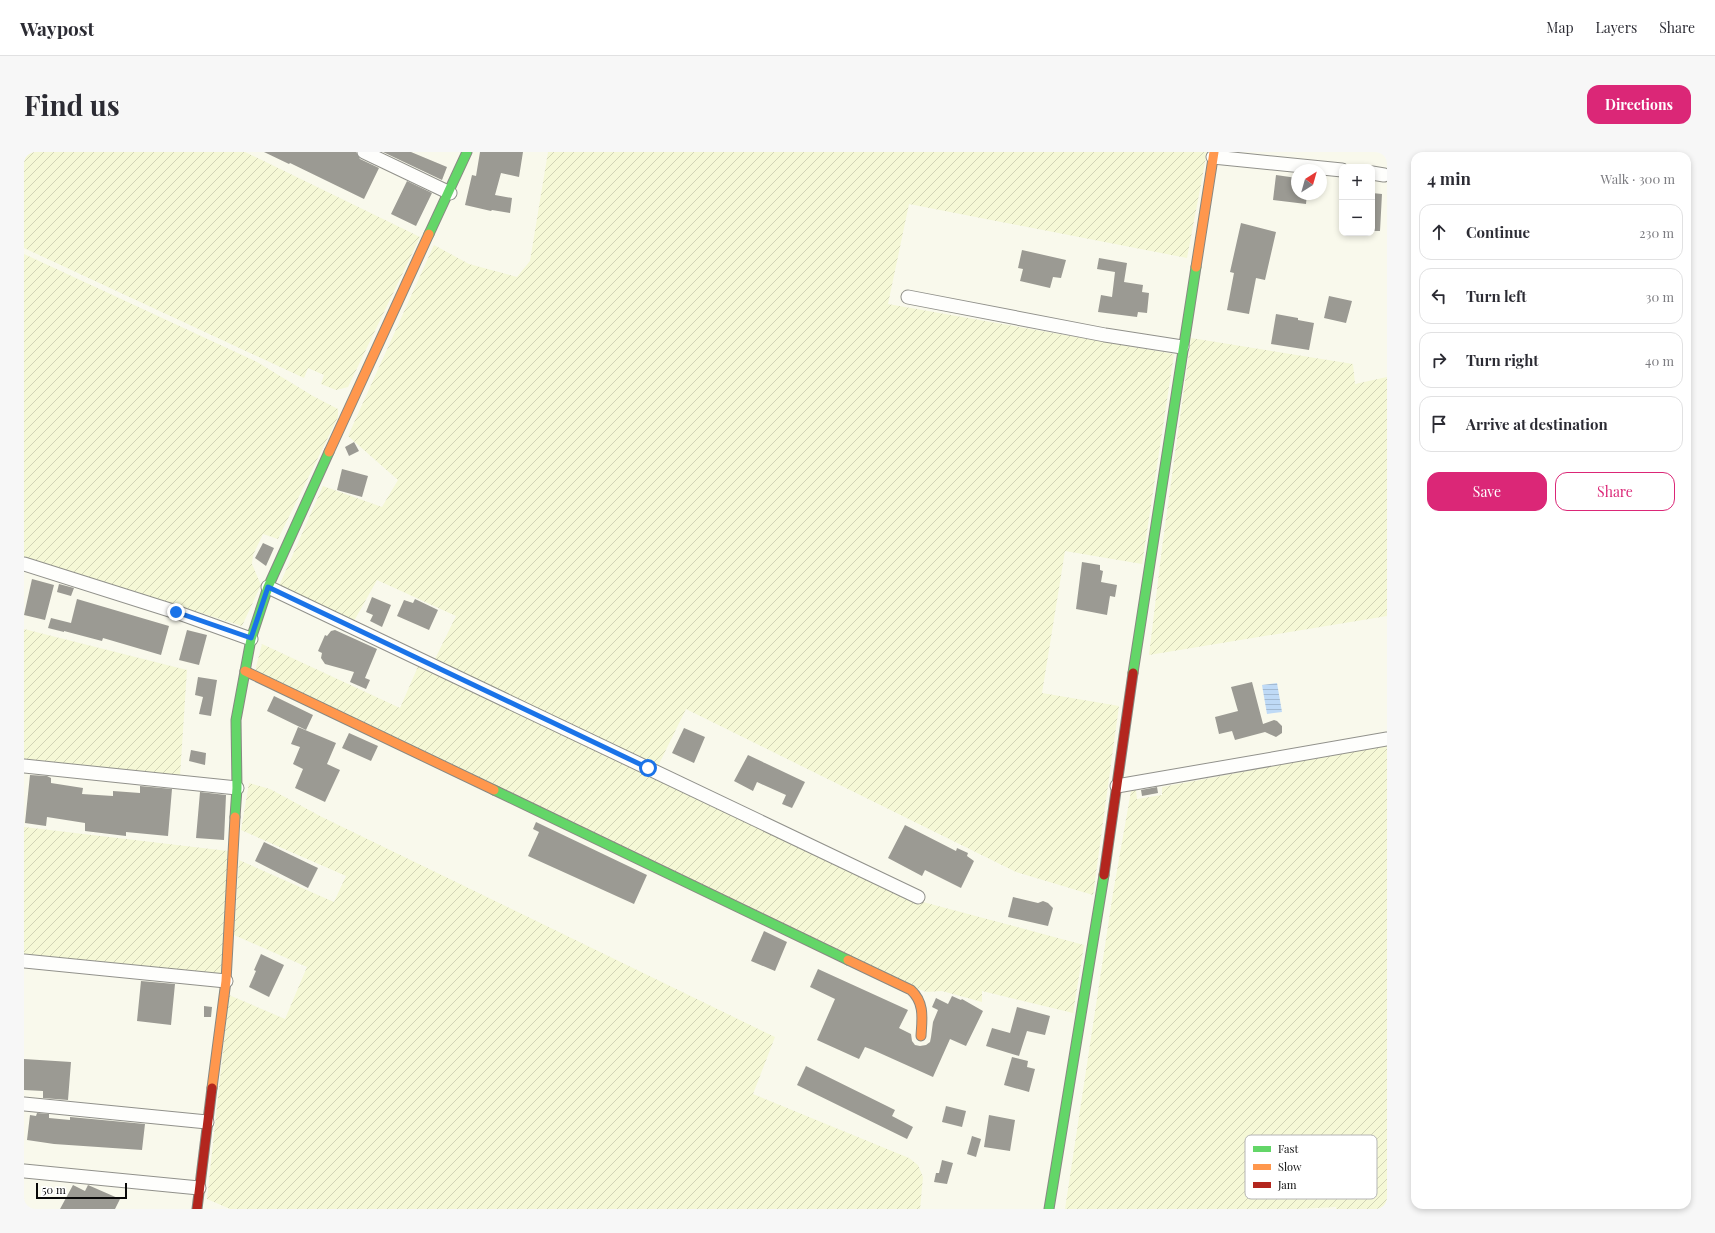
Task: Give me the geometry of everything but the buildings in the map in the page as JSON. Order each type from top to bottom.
[{"type":"street","points":[[364,152],[450,193]]},
{"type":"street","points":[[197,1209],[226,982],[237,788],[236,720],[251,638],[268,587],[297,521],[450,193],[467,152]]},
{"type":"street","points":[[1049,1209],[1096,928],[1182,347],[1213,154],[1339,170]]},
{"type":"street","points":[[908,297],[1105,335],[1182,347]]},
{"type":"street","points":[[24,564],[176,612],[251,638]]},
{"type":"street","points":[[268,587],[918,896]]},
{"type":"street","points":[[245,671],[911,990],[919,999],[923,1010],[921,1036]]},
{"type":"street","points":[[1116,786],[1387,739]]},
{"type":"street","points":[[24,766],[237,788]]},
{"type":"street","points":[[24,961],[226,982]]},
{"type":"street","points":[[24,1104],[207,1122]]},
{"type":"street","points":[[24,1171],[199,1188]]},
{"type":"green space","points":[[24,152],[245,152],[420,237],[348,387],[336,390],[321,384],[324,375],[308,368],[304,378],[24,248]]},
{"type":"green space","points":[[548,152],[1207,152],[1187,258],[909,204],[888,304],[1174,354],[1142,564],[1065,551],[1042,693],[1119,706],[1093,895],[1016,872],[686,709],[658,766],[435,659],[456,616],[377,580],[354,621],[279,586],[323,486],[382,507],[398,480],[348,436],[434,245],[469,264],[517,277],[530,261]]},
{"type":"green space","points":[[24,254],[257,362],[313,396],[338,409],[338,417],[278,539],[263,534],[253,555],[252,564],[261,585],[242,626],[24,557]]},
{"type":"green space","points":[[1191,338],[1353,364],[1355,384],[1387,377],[1387,616],[1149,655]]},
{"type":"green space","points":[[24,629],[187,670],[180,776],[24,759]]},
{"type":"green space","points":[[262,644],[400,708],[420,662],[653,777],[923,902],[1084,945],[1073,1013],[982,991],[982,1002],[942,991],[926,992],[908,985],[255,671]]},
{"type":"green space","points":[[1387,745],[1387,1209],[1336,1209],[1336,1207],[1299,1209],[1065,1209],[1113,893],[1131,791],[1136,790],[1137,799],[1162,795],[1162,787]]},
{"type":"green space","points":[[249,783],[270,789],[322,817],[775,1037],[753,1094],[909,1158],[918,1165],[923,1177],[920,1209],[230,1209],[207,1199],[229,995],[285,1019],[307,967],[234,935],[239,860],[334,902],[346,876],[241,830]]},
{"type":"green space","points":[[24,827],[228,851],[222,982],[24,960]]},
{"type":"water","points":[[1277,683],[1282,712],[1267,714],[1262,685]]},
{"type":"traffic: fast","points":[[429,234],[467,152]]},
{"type":"traffic: fast","points":[[1133,673],[1196,267]]},
{"type":"traffic: fast","points":[[235,817],[237,788],[236,720],[251,639],[268,587],[329,452]]},
{"type":"traffic: fast","points":[[494,790],[848,960]]},
{"type":"traffic: fast","points":[[1049,1209],[1104,875]]},
{"type":"traffic: slow","points":[[1196,267],[1214,152]]},
{"type":"traffic: slow","points":[[329,452],[429,234]]},
{"type":"traffic: slow","points":[[245,671],[494,790]]},
{"type":"traffic: slow","points":[[212,1088],[226,981],[235,817]]},
{"type":"traffic: slow","points":[[848,960],[911,990],[919,1000],[921,1006],[921,1036]]},
{"type":"traffic: jam","points":[[1104,875],[1133,673]]},
{"type":"traffic: jam","points":[[197,1209],[212,1088]]},
{"type":"route","points":[[176,612],[235,634],[251,638],[268,587],[648,768]]}]
